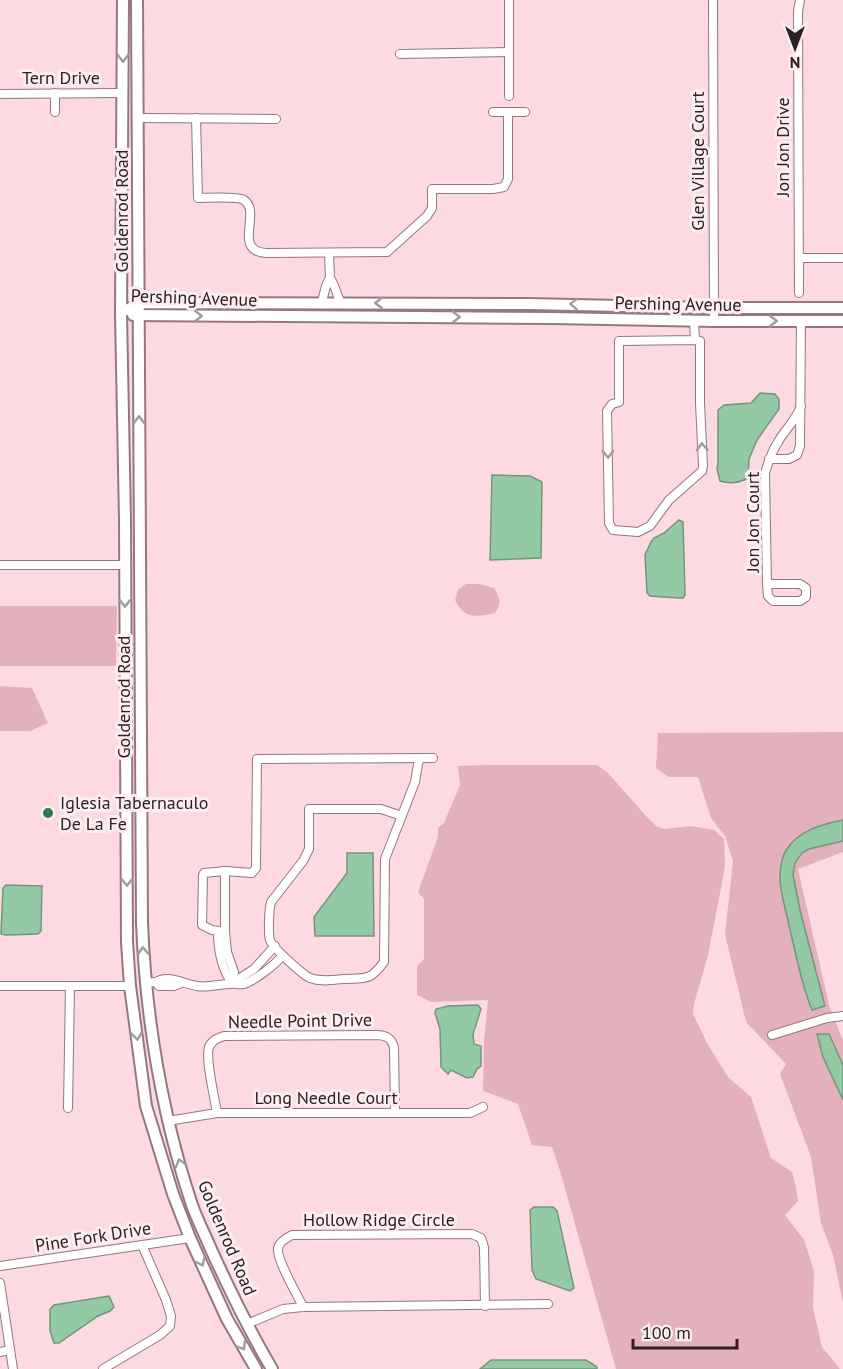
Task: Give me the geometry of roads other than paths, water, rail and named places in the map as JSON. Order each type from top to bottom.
[{"type":"main road","name":"Goldenrod Road","points":[[123,0],[121,313],[130,986],[146,1106],[172,1194],[227,1319],[256,1369]]},
{"type":"main road","name":"Goldenrod Road","points":[[137,0],[141,878],[142,923],[150,982],[148,1009],[168,1121],[192,1207],[221,1272],[273,1369]]},
{"type":"main road","name":"Pershing Avenue","points":[[121,313],[139,303],[548,304],[843,308]]},
{"type":"main road","name":"Pershing Avenue","points":[[121,313],[139,316],[843,321]]},
{"type":"main road","points":[[124,431],[130,451],[131,535],[140,544]]},
{"type":"main road","points":[[125,565],[135,578],[135,671],[140,684]]},
{"type":"main road","points":[[126,671],[132,684],[132,753],[141,759]]},
{"type":"main road","points":[[126,772],[131,773],[136,780],[136,860],[141,878]]},
{"type":"main road","points":[[128,957],[136,972],[150,982]]},
{"type":"main road","points":[[130,986],[135,989],[148,1009]]},
{"type":"street","points":[[509,0],[509,96]]},
{"type":"street","name":"Glen Village Court","points":[[712,0],[714,321]]},
{"type":"street","name":"Jon Jon Drive","points":[[799,293],[798,11],[800,0]]},
{"type":"street","points":[[400,54],[509,52]]},
{"type":"street","points":[[55,93],[55,112]]},
{"type":"street","name":"Tern Drive","points":[[0,94],[122,93]]},
{"type":"street","points":[[493,112],[525,112]]},
{"type":"street","points":[[196,118],[198,198],[240,199],[247,202],[249,243],[250,247],[257,252],[387,252],[427,216],[432,208],[432,189],[504,187],[508,178],[508,112]]},
{"type":"street","points":[[138,118],[276,119]]},
{"type":"street","points":[[329,253],[330,278],[341,303]]},
{"type":"street","points":[[799,258],[843,258]]},
{"type":"street","points":[[321,303],[330,278]]},
{"type":"street","points":[[694,321],[695,340]]},
{"type":"street","name":"Jon Jon Court","points":[[769,459],[789,459],[797,455],[800,446],[801,321]]},
{"type":"street","points":[[695,340],[700,341],[702,471],[669,500],[650,526],[638,532],[613,530],[609,523],[608,411],[612,404],[619,402],[619,341],[695,340]]},
{"type":"street","name":"Jon Jon Court","points":[[767,584],[800,584],[806,588],[806,597],[800,601],[773,601],[768,596],[767,584],[765,473],[777,443],[796,418],[801,406]]},
{"type":"street","points":[[0,565],[125,565]]},
{"type":"street","points":[[222,932],[202,925],[203,876],[204,873],[225,871],[252,873],[256,868],[257,759],[433,758]]},
{"type":"street","points":[[402,816],[381,809],[309,809],[309,849],[269,909],[270,940],[282,956],[308,978],[319,980],[369,978],[384,962],[385,859],[416,782],[419,759]]},
{"type":"street","points":[[225,871],[222,932],[225,974],[232,983]]},
{"type":"street","points":[[232,983],[254,969],[275,946]]},
{"type":"street","points":[[150,982],[174,979],[196,986],[232,983],[239,985],[250,981],[282,956]]},
{"type":"street","points":[[0,986],[130,986]]},
{"type":"street","points":[[68,1108],[70,986]]},
{"type":"street","points":[[772,1035],[826,1018],[843,1016]]},
{"type":"street","name":"Needle Point Drive","points":[[217,1113],[208,1061],[209,1047],[215,1039],[224,1036],[378,1035],[392,1040],[394,1047],[395,1113]]},
{"type":"street","name":"Long Needle Court","points":[[168,1121],[217,1113],[470,1113],[483,1107]]},
{"type":"street","name":"Hollow Ridge Circle","points":[[303,1307],[279,1258],[278,1248],[283,1240],[292,1235],[472,1234],[480,1238],[484,1247],[485,1306]]},
{"type":"street","name":"Pine Fork Drive","points":[[0,1266],[190,1238]]},
{"type":"street","points":[[103,1369],[160,1335],[170,1326],[171,1316],[166,1300],[141,1245]]},
{"type":"street","points":[[0,1282],[13,1369]]},
{"type":"street","points":[[247,1324],[283,1309],[303,1307],[548,1304]]},
{"type":"street","points":[[0,1352],[10,1350]]},
{"type":"place","name":"Iglesia Tabernaculo De La Fe","points":[[48,813]]}]
